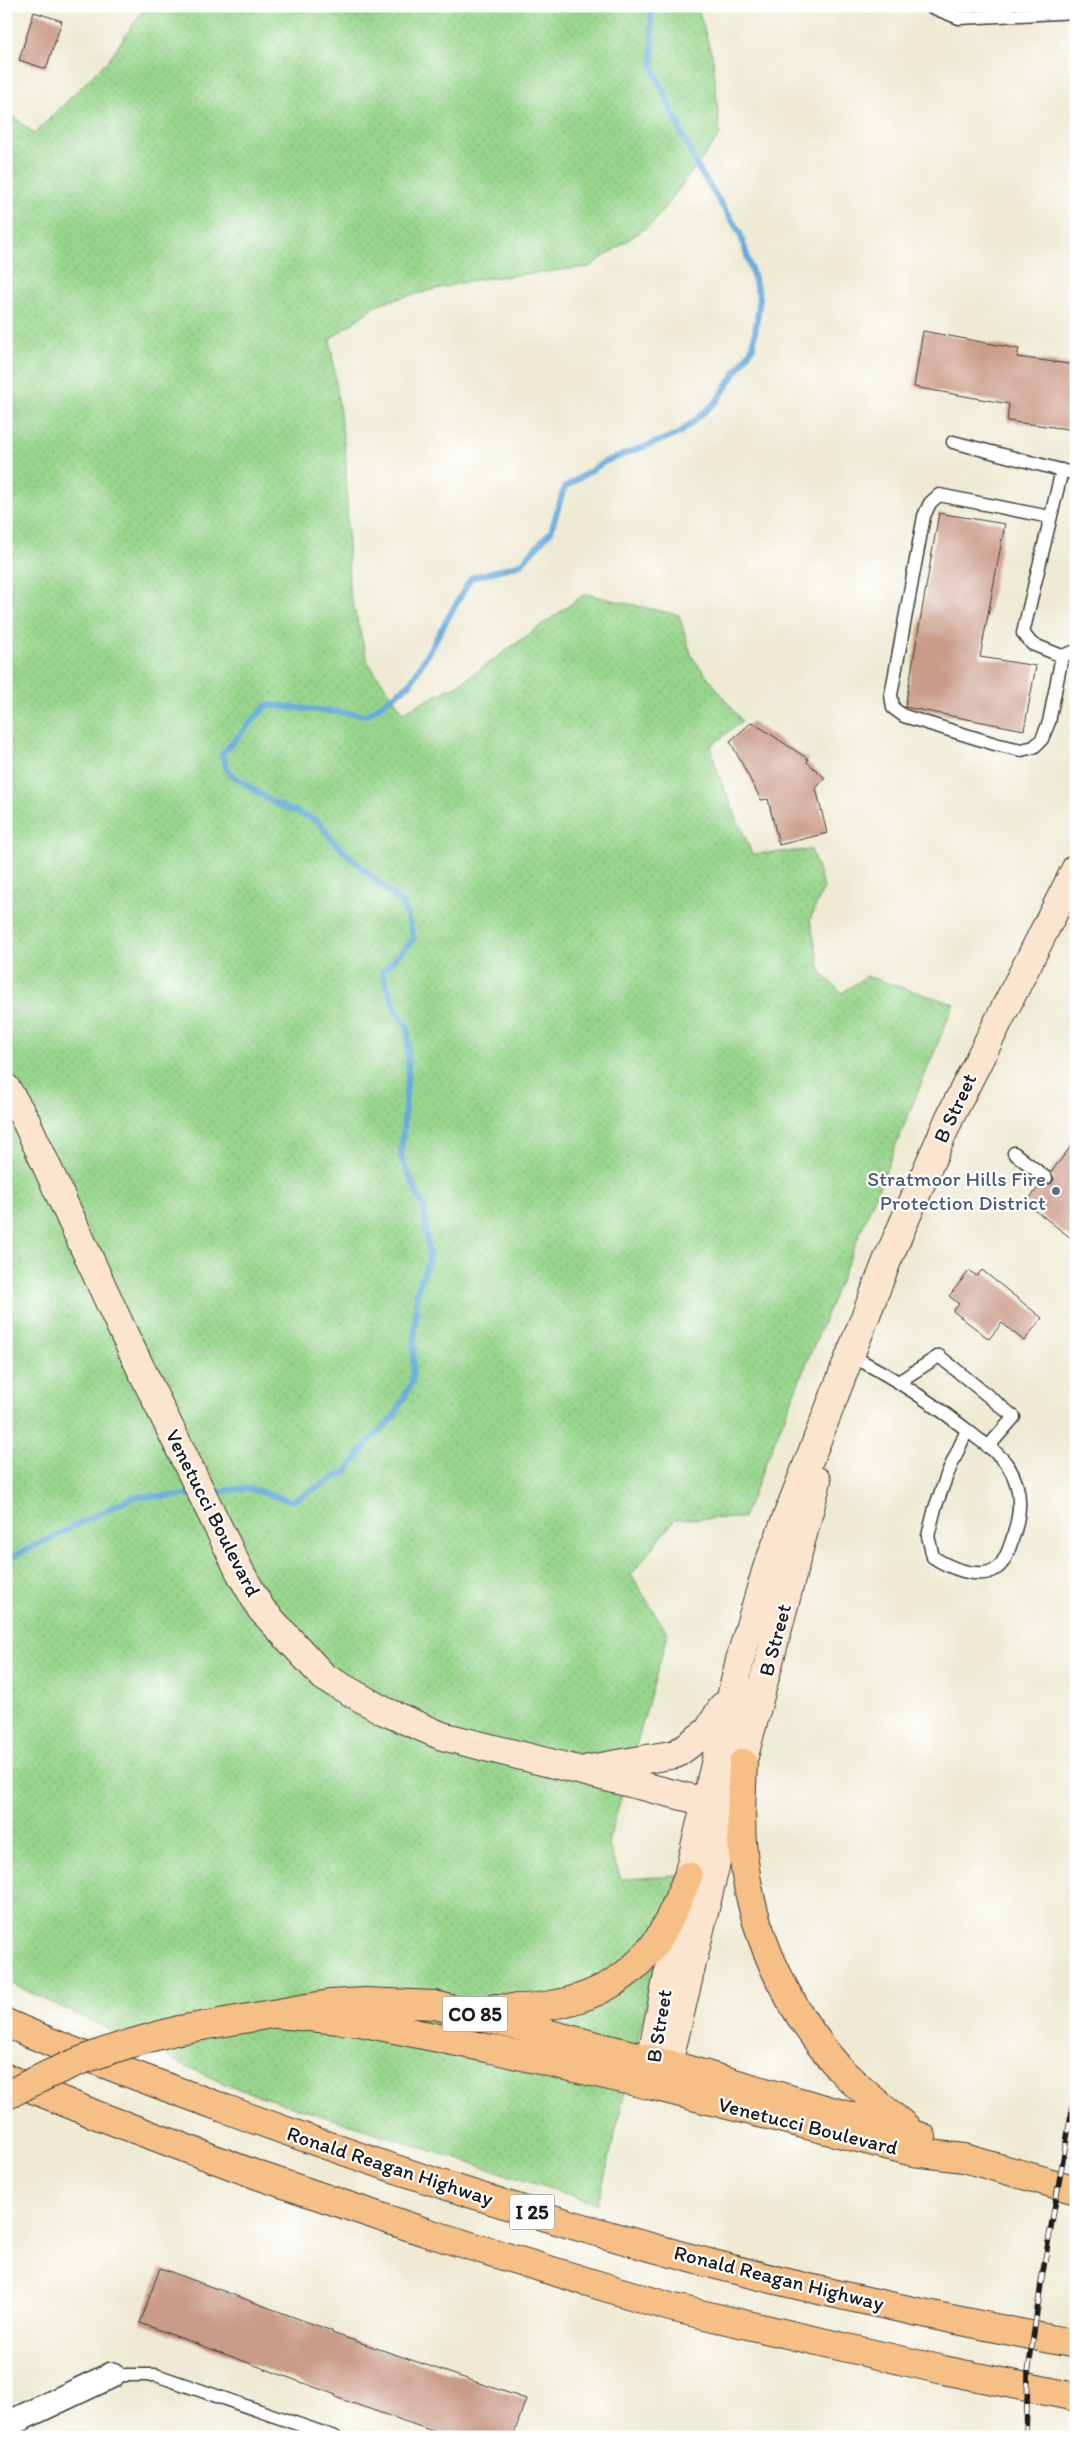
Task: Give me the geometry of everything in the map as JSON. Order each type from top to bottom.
[{"type":"main road","name":"B Street","points":[[660,2061],[688,1876],[733,1690],[767,1568],[887,1261],[950,1117],[1076,868]]},
{"type":"main road","name":"Venetucci Boulevard","points":[[6,1088],[25,1119],[124,1334],[240,1572],[261,1609],[324,1677],[384,1712],[442,1736],[706,1802]]},
{"type":"main road","name":"B Street","points":[[653,2086],[743,1762],[850,1355]]},
{"type":"main road","name":"Venetucci Boulevard","points":[[579,1770],[676,1754],[708,1731],[733,1690]]},
{"type":"main road","points":[[743,1762],[741,1824],[746,1876],[753,1909],[774,1968],[804,2023],[841,2069],[863,2091],[915,2134]]},
{"type":"main road","points":[[435,2005],[524,2009],[573,2002],[597,1993],[615,1982],[648,1953],[669,1920],[688,1876]]},
{"type":"main road","name":"CO 85","points":[[6,2096],[68,2064],[106,2050],[179,2030],[330,2004],[365,2002],[435,2005],[660,2061]]},
{"type":"main road","name":"CO 85","points":[[278,2014],[360,2022],[653,2086]]},
{"type":"main road","name":"Ronald Reagan Highway","points":[[6,2023],[156,2083],[338,2150],[559,2221],[783,2281],[941,2318],[1076,2344]]},
{"type":"main road","name":"Venetucci Boulevard","points":[[660,2061],[915,2134],[964,2158]]},
{"type":"main road","name":"I 25","points":[[6,2078],[94,2114],[257,2175],[425,2232],[670,2307],[943,2370],[1076,2397]]},
{"type":"main road","name":"Venetucci Boulevard","points":[[653,2086],[913,2152],[964,2158],[1076,2190]]},
{"type":"street","points":[[6,2425],[112,2375]]},
{"type":"lane","points":[[928,6],[959,18],[1076,12]]},
{"type":"lane","points":[[953,442],[1076,474]]},
{"type":"lane","points":[[1062,470],[1023,633],[1032,644],[1062,656],[1076,651]]},
{"type":"lane","points":[[1050,517],[939,496],[930,503],[924,516],[917,547],[891,695],[893,708],[904,716],[995,744],[1021,750],[1034,747],[1042,739],[1049,722],[1062,656]]},
{"type":"lane","points":[[1014,1153],[1046,1178]]},
{"type":"lane","points":[[850,1355],[900,1381],[968,1430],[1009,1467],[1018,1488],[1020,1513],[1005,1558],[997,1568],[986,1573],[968,1572],[945,1565],[933,1557],[928,1536],[947,1475],[968,1430]]},
{"type":"lane","points":[[900,1381],[939,1356],[1014,1417],[988,1447]]},
{"type":"lane","points":[[112,2375],[156,2375],[335,2437]]},
{"type":"green space","points":[[146,6],[697,6],[713,58],[720,135],[653,223],[589,267],[473,280],[380,303],[330,339],[346,458],[349,590],[368,662],[403,712],[461,683],[585,594],[679,615],[692,657],[742,721],[711,746],[717,771],[752,854],[811,850],[824,887],[810,920],[821,972],[842,993],[866,976],[954,1004],[743,1518],[675,1519],[631,1575],[668,1634],[608,1843],[621,1879],[677,1876],[598,2204],[229,2086],[6,1981],[6,110],[34,134],[109,59]]},
{"type":"green space","points":[[1076,2087],[1076,2123],[1070,2120]]},
{"type":"building","points":[[34,12],[62,21],[46,69],[19,60]]},
{"type":"building","points":[[923,331],[1019,349],[1017,357],[1076,365],[1076,430],[1007,421],[1009,404],[914,387]]},
{"type":"building","points":[[939,513],[1005,524],[980,657],[1036,666],[1024,730],[905,707]]},
{"type":"building","points":[[752,722],[808,759],[807,762],[825,778],[816,788],[827,833],[779,845],[768,799],[761,800],[730,741]]},
{"type":"building","name":"Stratmoor Hills Fire Protection District","points":[[1076,1140],[1076,1242],[1026,1203],[1041,1184],[1045,1186],[1052,1183],[1054,1179],[1051,1172]]},
{"type":"building","points":[[982,1270],[1042,1318],[1024,1341],[1002,1323],[989,1339],[953,1311],[959,1304],[949,1296],[969,1271],[977,1276]]},
{"type":"building","points":[[160,2268],[332,2331],[332,2333],[526,2399],[513,2437],[450,2437],[335,2397],[336,2395],[140,2323]]},
{"type":"waterway","points":[[209,1493],[247,1488],[292,1501],[347,1471],[367,1444],[394,1417],[412,1382],[417,1291],[429,1260],[424,1209],[401,1157],[408,1072],[408,1028],[397,1013],[382,972],[414,939],[404,906],[333,841],[318,821],[272,802],[228,772],[222,754],[267,705],[367,715],[410,684],[471,578],[521,564],[551,531],[564,488],[604,462],[680,433],[716,402],[753,347],[760,298],[740,233],[696,165],[653,68],[651,10],[653,6]]},
{"type":"waterway","points":[[6,1560],[133,1497],[194,1495]]},
{"type":"railway","points":[[1026,2437],[1028,2373],[1042,2277],[1076,2087]]},
{"type":"place","name":"Stratmoor Hills Fire Protection District","points":[[1056,1191]]}]
